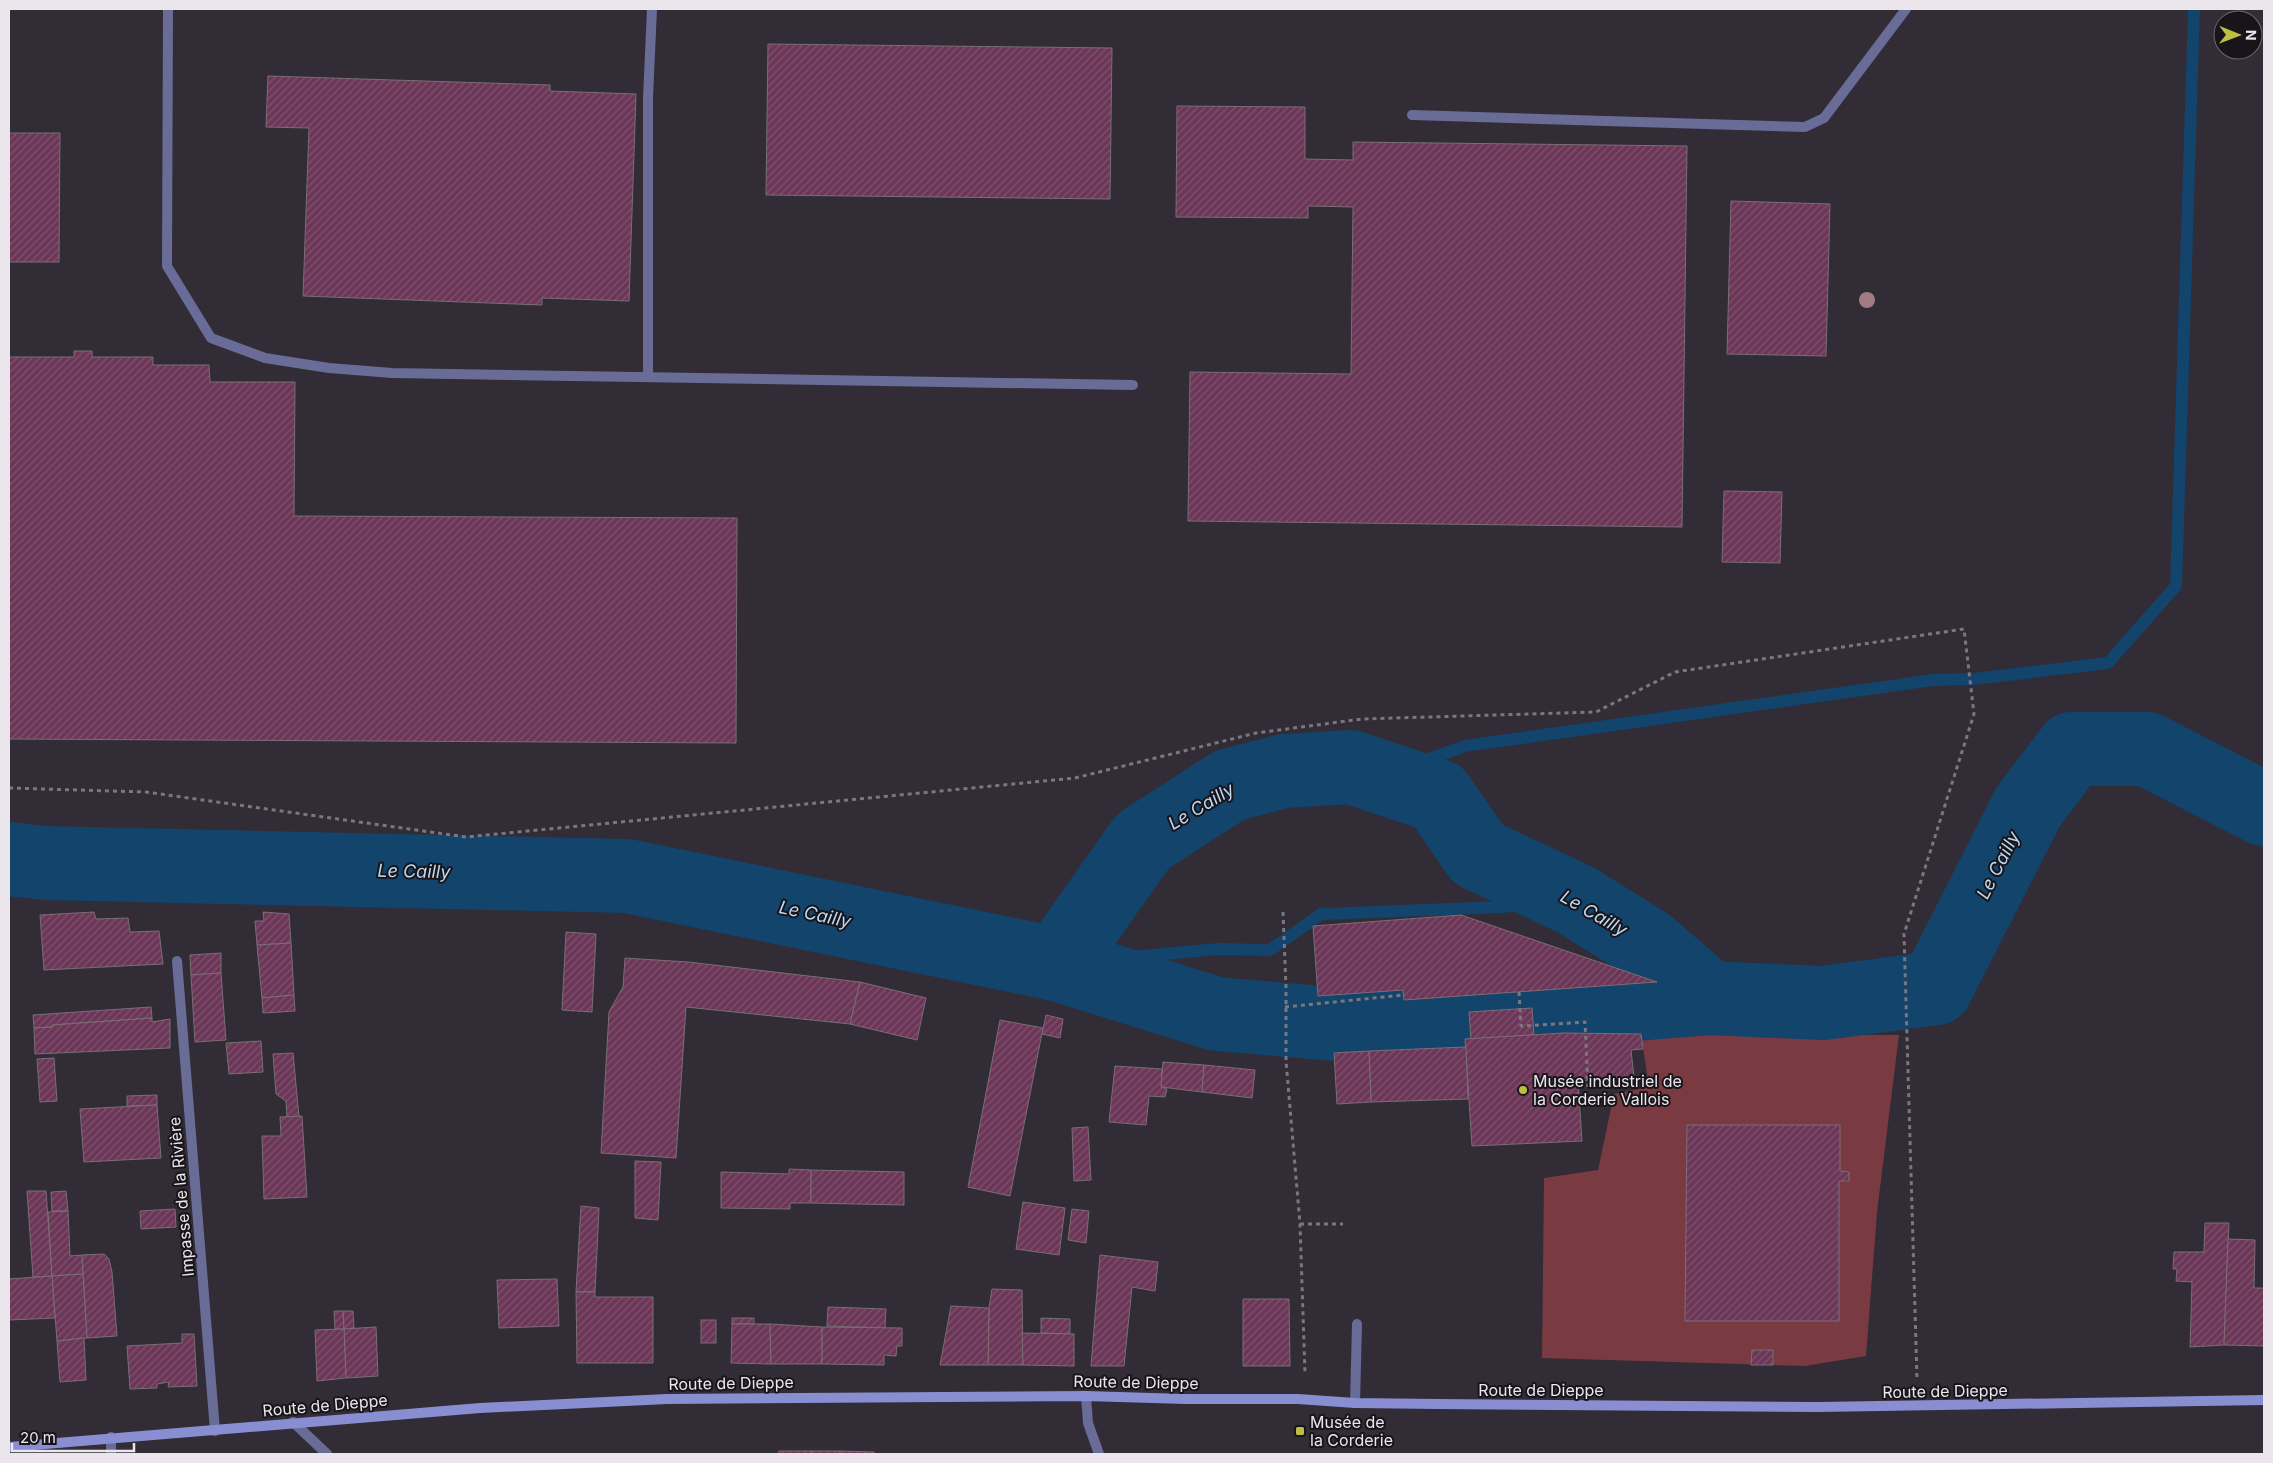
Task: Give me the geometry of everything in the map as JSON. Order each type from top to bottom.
[{"type":"main road","name":"Route de Dieppe","points":[[9,1447],[480,1408],[667,1399],[1086,1396],[1184,1399],[1306,1399],[1355,1403],[1916,1407],[2264,1400]]},
{"type":"street","points":[[168,9],[167,266],[211,338],[266,358],[329,368],[392,373],[1133,385]]},
{"type":"street","points":[[648,376],[648,98],[652,9]]},
{"type":"street","points":[[1412,115],[1805,127],[1824,118],[1906,9]]},
{"type":"street","name":"Impasse de la Rivière","points":[[177,961],[215,1431]]},
{"type":"street","points":[[1355,1403],[1357,1324]]},
{"type":"street","points":[[1086,1396],[1088,1423],[1098,1454]]},
{"type":"street","points":[[293,1422],[327,1454]]},
{"type":"street","points":[[111,1438],[111,1454]]},
{"type":"path","points":[[9,788],[146,792],[466,837],[1075,778],[1256,733],[1362,719],[1596,712],[1675,672],[1964,629],[1974,714],[1904,934],[1917,1366],[1916,1407]]},
{"type":"path","points":[[1282,912],[1286,987],[1286,1061],[1300,1224],[1306,1399]]},
{"type":"path","points":[[1519,992],[1521,1026],[1585,1022],[1588,1087]]},
{"type":"path","points":[[1285,1007],[1403,995]]},
{"type":"path","points":[[1300,1224],[1343,1224]]},
{"type":"shaded area","points":[[1641,1034],[1899,1035],[1877,1212],[1866,1356],[1805,1366],[1542,1358],[1544,1178],[1598,1170],[1614,1094],[1649,1087]]},
{"type":"building","points":[[768,44],[1112,48],[1110,199],[766,195]]},
{"type":"building","points":[[268,76],[550,85],[550,91],[636,94],[629,301],[542,298],[542,305],[303,296],[309,128],[266,127]]},
{"type":"building","points":[[1177,106],[1305,107],[1305,159],[1353,160],[1353,142],[1687,146],[1682,527],[1188,521],[1190,372],[1351,374],[1353,207],[1308,206],[1308,218],[1176,217]]},
{"type":"building","points":[[9,133],[60,133],[59,262],[9,262]]},
{"type":"building","points":[[1731,201],[1830,204],[1826,356],[1727,354]]},
{"type":"building","points":[[74,351],[92,351],[92,357],[153,357],[153,365],[209,365],[210,382],[295,382],[294,516],[737,518],[736,743],[9,739],[9,357],[74,357]]},
{"type":"building","points":[[1724,491],[1782,492],[1780,563],[1722,562]]},
{"type":"building","points":[[94,912],[96,919],[128,918],[130,932],[159,931],[163,964],[44,970],[40,915]]},
{"type":"building","points":[[263,912],[289,914],[291,943],[257,945],[255,921],[264,921]]},
{"type":"building","points":[[1461,915],[1657,982],[1404,1000],[1403,990],[1318,996],[1313,926]]},
{"type":"building","points":[[566,932],[596,934],[592,1012],[562,1010]]},
{"type":"building","points":[[291,943],[294,995],[262,998],[257,945]]},
{"type":"building","points":[[221,953],[221,973],[191,975],[190,955]]},
{"type":"building","points":[[625,958],[688,962],[860,982],[850,1024],[686,1007],[676,1158],[601,1153],[609,1012],[623,987]]},
{"type":"building","points":[[221,973],[226,1040],[195,1042],[191,975]]},
{"type":"building","points":[[860,982],[926,998],[917,1040],[850,1024]]},
{"type":"building","points":[[294,995],[295,1011],[263,1013],[262,998]]},
{"type":"building","points":[[151,1007],[152,1018],[34,1028],[33,1015]]},
{"type":"building","points":[[1532,1008],[1534,1035],[1471,1039],[1469,1012]]},
{"type":"building","points":[[1046,1015],[1063,1019],[1060,1038],[1042,1034]]},
{"type":"building","points":[[152,1018],[152,1022],[170,1019],[170,1048],[35,1054],[34,1028]]},
{"type":"building","points":[[1000,1020],[1043,1028],[1010,1196],[968,1187]]},
{"type":"building","name":"Musée industriel de la Corderie Vallois","points":[[1563,1033],[1641,1034],[1643,1049],[1631,1050],[1634,1077],[1578,1081],[1582,1141],[1472,1146],[1465,1039]]},
{"type":"building","points":[[261,1041],[263,1072],[229,1074],[226,1043]]},
{"type":"building","points":[[1466,1047],[1468,1099],[1371,1102],[1369,1051]]},
{"type":"building","points":[[1369,1051],[1371,1102],[1337,1104],[1334,1053]]},
{"type":"building","points":[[293,1053],[299,1117],[287,1117],[286,1101],[276,1094],[273,1054]]},
{"type":"building","points":[[54,1058],[57,1101],[40,1102],[37,1059]]},
{"type":"building","points":[[1163,1062],[1204,1065],[1202,1092],[1161,1087]]},
{"type":"building","points":[[1204,1065],[1255,1070],[1252,1098],[1202,1092]]},
{"type":"building","points":[[1115,1066],[1162,1069],[1161,1087],[1167,1089],[1165,1097],[1149,1096],[1146,1125],[1109,1122]]},
{"type":"building","points":[[157,1095],[157,1105],[127,1106],[127,1096]]},
{"type":"building","points":[[157,1105],[161,1158],[84,1162],[80,1109]]},
{"type":"building","points":[[302,1116],[307,1197],[264,1199],[262,1136],[281,1136],[280,1117]]},
{"type":"building","points":[[1687,1125],[1840,1125],[1840,1171],[1849,1172],[1849,1181],[1839,1181],[1839,1321],[1685,1321]]},
{"type":"building","points":[[1088,1127],[1091,1180],[1074,1181],[1072,1128]]},
{"type":"building","points":[[635,1161],[661,1162],[658,1220],[635,1218]]},
{"type":"building","points":[[789,1169],[811,1170],[811,1203],[790,1203],[790,1209],[721,1208],[721,1172],[789,1174]]},
{"type":"building","points":[[811,1170],[904,1172],[904,1205],[811,1203]]},
{"type":"building","points":[[27,1191],[46,1191],[52,1276],[33,1277]]},
{"type":"building","points":[[66,1191],[68,1211],[52,1211],[51,1192]]},
{"type":"building","points":[[1023,1202],[1065,1208],[1059,1255],[1016,1249]]},
{"type":"building","points":[[581,1206],[599,1208],[595,1292],[576,1292]]},
{"type":"building","points":[[175,1209],[176,1227],[141,1229],[140,1211]]},
{"type":"building","points":[[1072,1209],[1089,1211],[1086,1243],[1068,1240]]},
{"type":"building","points":[[68,1211],[70,1256],[82,1255],[83,1274],[52,1276],[48,1212]]},
{"type":"building","points":[[2205,1223],[2229,1223],[2224,1345],[2190,1347],[2192,1282],[2176,1281],[2177,1269],[2173,1269],[2174,1252],[2204,1252]]},
{"type":"building","points":[[2228,1239],[2255,1240],[2254,1288],[2264,1288],[2264,1346],[2224,1345]]},
{"type":"building","points":[[104,1254],[109,1259],[112,1272],[117,1336],[87,1338],[82,1255]]},
{"type":"building","points":[[1100,1255],[1158,1262],[1155,1291],[1132,1287],[1124,1366],[1091,1366]]},
{"type":"building","points":[[83,1274],[87,1338],[57,1341],[52,1276]]},
{"type":"building","points":[[52,1276],[55,1318],[9,1320],[9,1279]]},
{"type":"building","points":[[557,1279],[559,1326],[499,1328],[497,1280]]},
{"type":"building","points":[[992,1289],[1022,1290],[1023,1365],[988,1365],[989,1308]]},
{"type":"building","points":[[576,1292],[595,1292],[595,1297],[653,1297],[653,1363],[577,1363]]},
{"type":"building","points":[[1243,1299],[1289,1299],[1290,1366],[1243,1366]]},
{"type":"building","points":[[951,1306],[989,1308],[988,1365],[940,1365]]},
{"type":"building","points":[[828,1307],[886,1309],[885,1328],[827,1326]]},
{"type":"building","points":[[334,1311],[343,1311],[344,1329],[335,1329]]},
{"type":"building","points":[[343,1311],[353,1311],[354,1328],[344,1329]]},
{"type":"building","points":[[732,1318],[754,1318],[754,1324],[732,1324]]},
{"type":"building","points":[[1041,1318],[1070,1319],[1070,1334],[1041,1333]]},
{"type":"building","points":[[701,1320],[716,1320],[716,1343],[701,1343]]},
{"type":"building","points":[[732,1324],[770,1324],[771,1364],[731,1363]]},
{"type":"building","points":[[770,1324],[822,1327],[822,1364],[771,1364]]},
{"type":"building","points":[[376,1327],[378,1376],[346,1378],[344,1329]]},
{"type":"building","points":[[822,1327],[902,1328],[902,1346],[897,1346],[896,1356],[884,1355],[884,1365],[822,1364]]},
{"type":"building","points":[[344,1329],[346,1378],[317,1381],[315,1330]]},
{"type":"building","points":[[1022,1333],[1074,1334],[1074,1366],[1023,1365]]},
{"type":"building","points":[[182,1334],[194,1334],[197,1386],[168,1387],[169,1382],[157,1384],[157,1388],[130,1389],[127,1346],[182,1343]]},
{"type":"building","points":[[84,1338],[86,1380],[60,1382],[57,1341]]},
{"type":"building","points":[[1752,1350],[1773,1350],[1773,1365],[1751,1365]]},
{"type":"building","points":[[779,1451],[811,1451],[811,1454],[778,1454]]},
{"type":"building","points":[[811,1451],[840,1451],[840,1454],[811,1454]]},
{"type":"building","points":[[840,1451],[874,1452],[874,1454],[840,1454]]},
{"type":"waterway","points":[[1382,776],[1465,746],[1933,680],[1974,679],[2108,663],[2176,586],[2194,9]]},
{"type":"waterway","name":"Le Cailly","points":[[9,859],[45,863],[627,876],[1056,964],[1143,841],[1230,785],[1284,771],[1351,767],[1438,796],[1478,854],[1576,900],[1648,945],[1709,998],[1823,1003],[1936,988],[2028,807],[2072,749],[2147,749],[2264,809]]},
{"type":"waterway","points":[[1056,964],[1218,949],[1270,950],[1321,914],[1502,907],[1576,900]]},
{"type":"waterway","points":[[1056,964],[1217,1014],[1358,1026],[1709,998]]},
{"type":"place","name":"Musée industriel de la Corderie Vallois","points":[[1523,1090]]},
{"type":"place","name":"Musée de la Corderie","points":[[1300,1431]]}]
